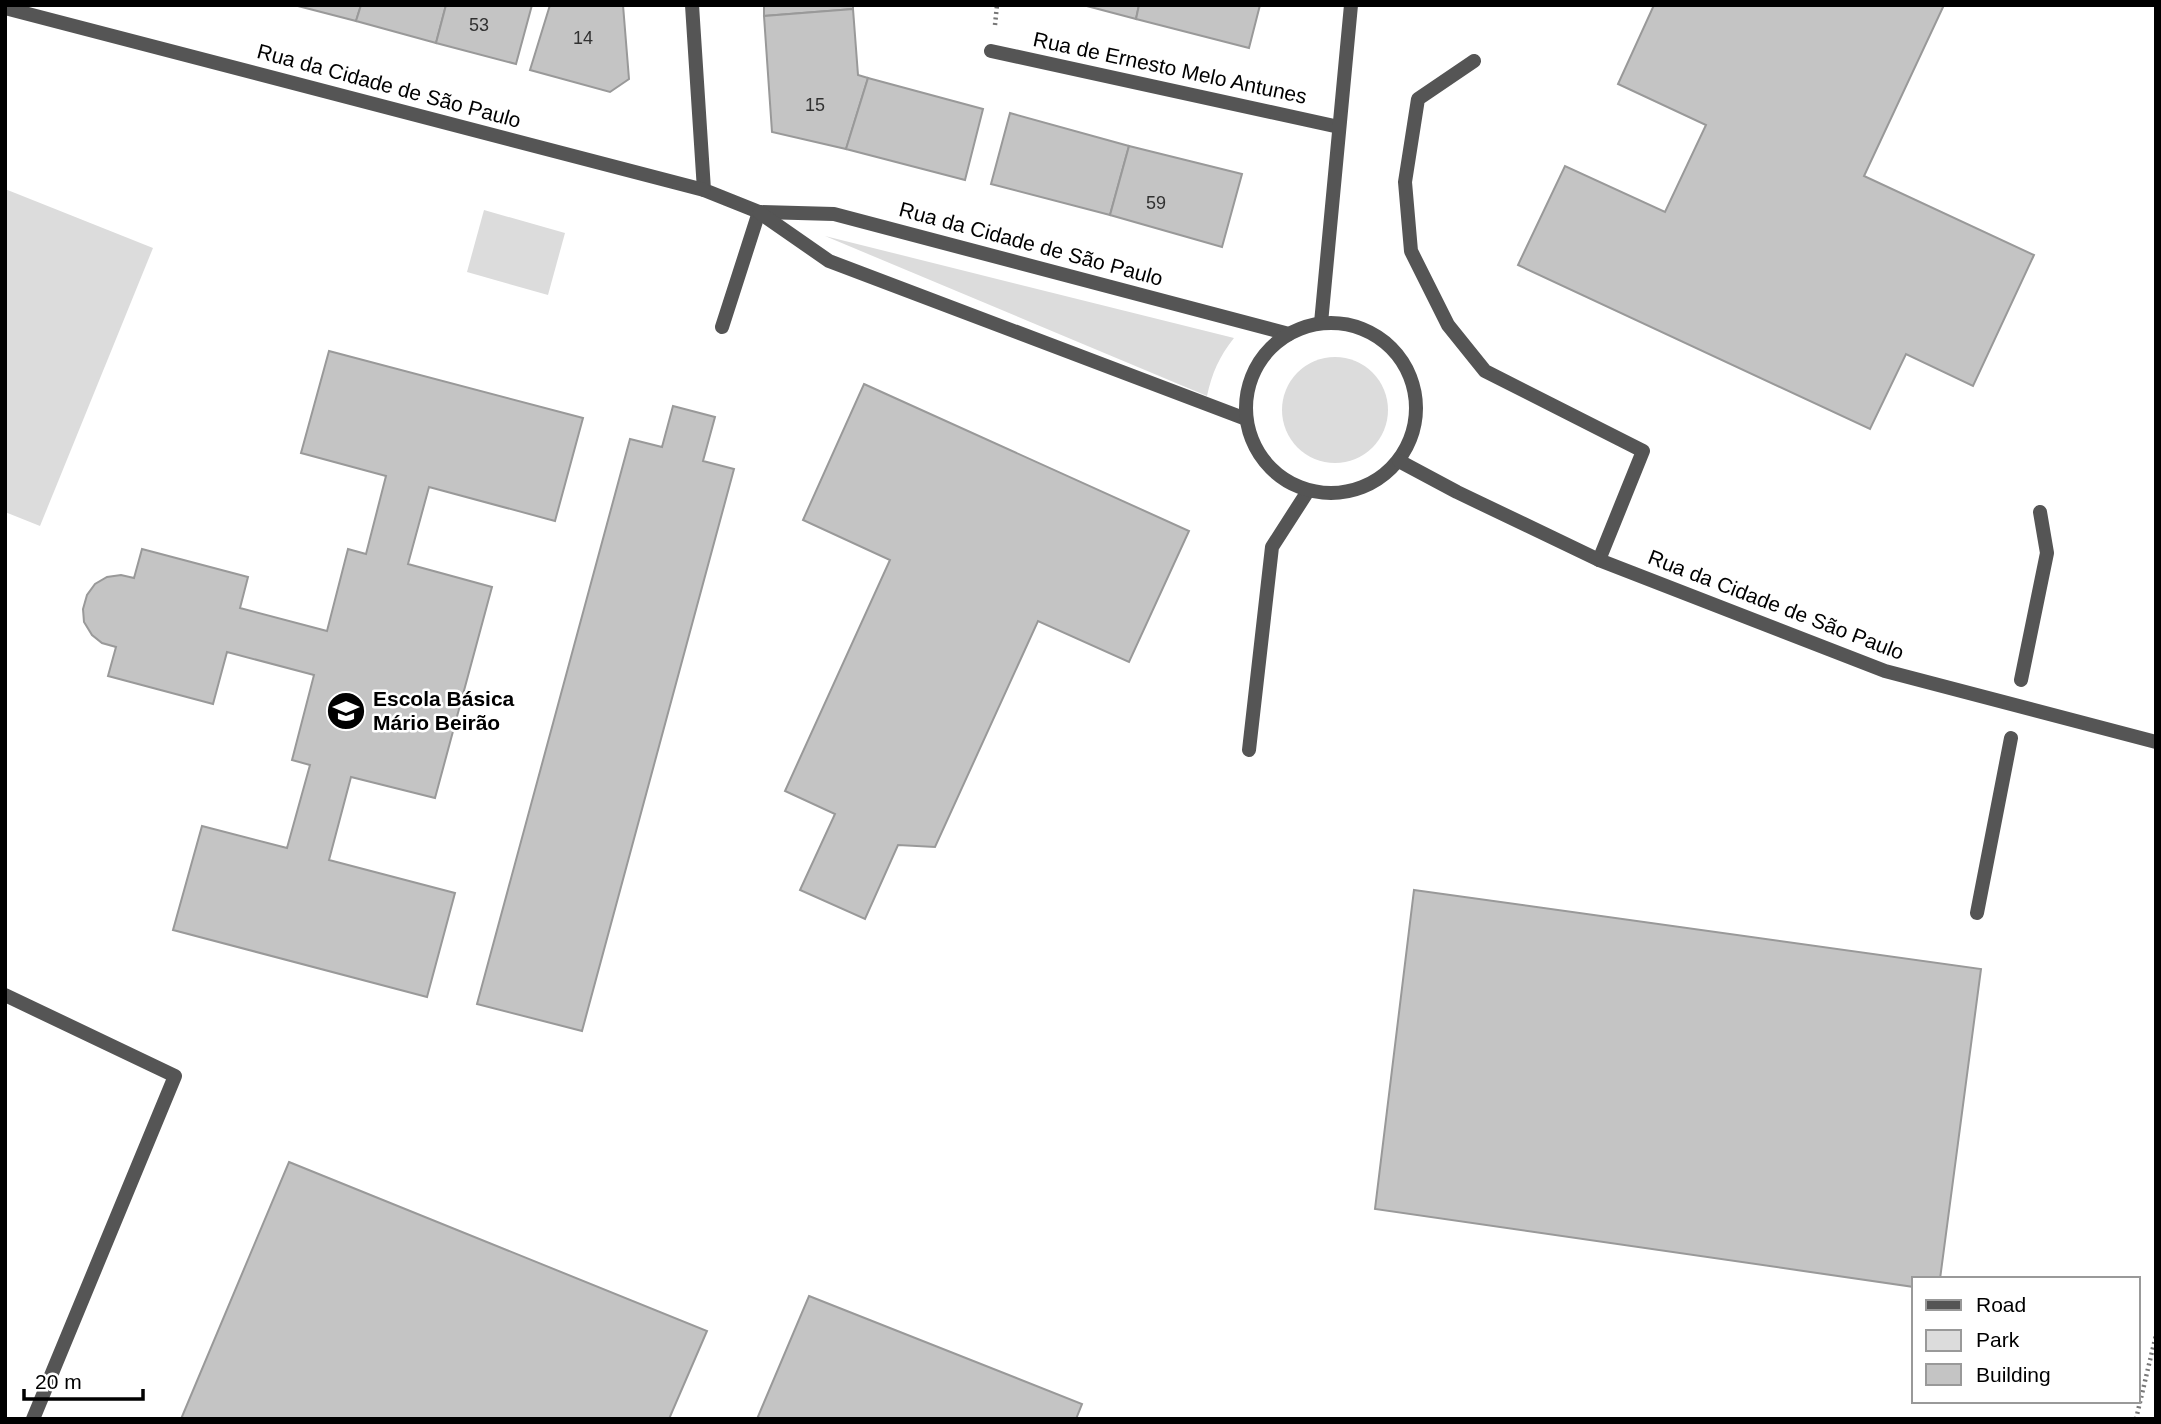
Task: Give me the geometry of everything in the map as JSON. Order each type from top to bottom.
[{"type":"street","points":[[692,5],[704,190]]},
{"type":"street","points":[[1321,323],[1351,5]]},
{"type":"street","name":"Rua da Cidade de São Paulo","points":[[5,8],[704,190],[759,212],[829,261],[1246,419]]},
{"type":"street","name":"Rua de Ernesto Melo Antunes","points":[[991,51],[1339,127]]},
{"type":"street","points":[[1474,61],[1418,99],[1405,182],[1411,251],[1448,325],[1485,371],[1643,452],[1599,560]]},
{"type":"street","points":[[722,327],[759,212]]},
{"type":"street","name":"Rua da Cidade de São Paulo","points":[[759,212],[834,214],[1289,334]]},
{"type":"street","points":[[1321,323],[1354,325],[1384,341],[1406,366],[1416,398],[1414,431],[1399,461],[1374,482],[1342,493],[1308,491],[1279,476],[1256,451],[1246,419],[1249,385],[1264,356],[1289,334],[1321,323]]},
{"type":"street","name":"Rua da Cidade de São Paulo","points":[[1399,461],[1599,560],[1885,671],[2156,742]]},
{"type":"street","points":[[1249,750],[1272,547],[1308,491]]},
{"type":"street","points":[[2021,680],[2047,553],[2040,512]]},
{"type":"street","points":[[1977,913],[2011,738]]},
{"type":"street","points":[[5,995],[175,1076],[33,1419]]},
{"type":"path","points":[[2140,1402],[2156,1335]]},
{"type":"green space","points":[[5,189],[153,248],[40,526],[5,512]]},
{"type":"green space","points":[[484,210],[565,233],[548,295],[467,272]]},
{"type":"green space","points":[[825,236],[1234,338],[1217,365],[1207,396]]},
{"type":"green space","points":[[1335,357],[1355,361],[1373,372],[1384,390],[1388,410],[1384,430],[1373,448],[1355,459],[1335,463],[1315,459],[1297,448],[1286,430],[1282,410],[1286,390],[1297,372],[1315,361]]},
{"type":"building","points":[[294,5],[361,5],[356,21]]},
{"type":"building","points":[[361,5],[446,5],[436,43],[356,21]]},
{"type":"building","points":[[446,5],[532,5],[516,64],[436,43]]},
{"type":"building","points":[[550,5],[623,5],[629,79],[610,92],[530,70]]},
{"type":"building","points":[[764,5],[853,5],[853,9],[764,16]]},
{"type":"building","points":[[1083,5],[1139,5],[1136,19]]},
{"type":"building","points":[[1139,5],[1260,5],[1249,48],[1136,19]]},
{"type":"building","points":[[1654,5],[1944,5],[1864,176],[2034,255],[1973,386],[1906,354],[1870,429],[1518,265],[1565,166],[1665,212],[1706,125],[1618,84]]},
{"type":"building","points":[[853,9],[858,75],[868,78],[846,149],[772,132],[764,16]]},
{"type":"building","points":[[868,78],[983,109],[965,180],[846,149]]},
{"type":"building","points":[[1010,113],[1129,146],[1110,215],[991,184]]},
{"type":"building","points":[[1129,146],[1242,174],[1222,247],[1110,215]]},
{"type":"building","points":[[329,351],[583,418],[555,521],[429,487],[408,564],[492,587],[435,798],[351,777],[329,860],[455,893],[427,997],[173,930],[202,826],[287,848],[310,765],[292,760],[314,675],[227,652],[213,704],[108,676],[116,647],[102,643],[92,635],[84,622],[83,609],[87,595],[95,584],[107,577],[121,575],[134,578],[142,549],[248,577],[240,608],[327,631],[348,549],[366,554],[386,476],[301,453]]},
{"type":"building","points":[[864,384],[1189,531],[1129,662],[1038,621],[935,847],[898,845],[865,919],[800,890],[835,814],[785,791],[890,560],[803,520]]},
{"type":"building","points":[[673,406],[715,417],[703,461],[734,469],[582,1031],[477,1004],[630,439],[662,447]]},
{"type":"building","points":[[1414,890],[1981,969],[1940,1277],[1912,1277],[1912,1287],[1375,1209]]},
{"type":"building","points":[[289,1162],[707,1331],[669,1419],[181,1419]]},
{"type":"building","points":[[809,1296],[1082,1404],[1076,1419],[757,1419]]},
{"type":"place","name":"Escola Básica Mário Beirão","points":[[346,711]]}]
